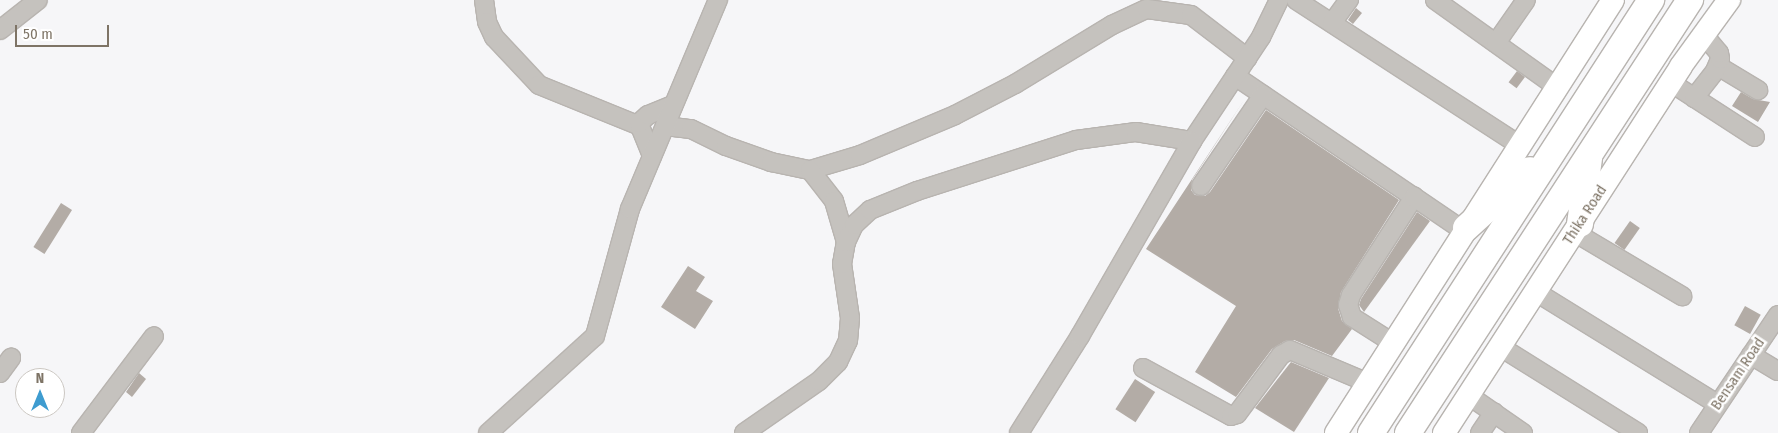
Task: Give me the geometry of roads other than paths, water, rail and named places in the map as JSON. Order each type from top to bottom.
[{"type":"highway","points":[[1371,433],[1651,0]]},
{"type":"highway","name":"Thika Road","points":[[1408,433],[1590,150],[1690,0]]},
{"type":"highway","points":[[1465,230],[1554,149]]},
{"type":"highway","points":[[1577,228],[1590,150]]},
{"type":"main road","points":[[1336,433],[1613,0]]},
{"type":"main road","name":"Thika Road","points":[[1444,433],[1670,82],[1729,0]]},
{"type":"street","points":[[0,30],[38,0]]},
{"type":"street","points":[[484,0],[487,22],[494,37],[539,86],[640,126]]},
{"type":"street","points":[[488,433],[595,336],[630,209],[718,0]]},
{"type":"street","points":[[1019,433],[1085,328],[1192,141],[1247,58],[1279,0]]},
{"type":"street","points":[[1296,0],[1519,145]]},
{"type":"street","points":[[1332,23],[1349,0]]},
{"type":"street","points":[[1435,0],[1557,87]]},
{"type":"street","points":[[1496,43],[1526,0]]},
{"type":"street","points":[[665,126],[691,129],[726,146],[771,162],[810,170],[860,155],[955,115],[1015,84],[1112,24],[1147,9],[1164,6],[1189,8],[1247,58]]},
{"type":"street","points":[[1694,98],[1718,66],[1719,53],[1703,34]]},
{"type":"street","points":[[1718,66],[1758,90]]},
{"type":"street","points":[[1235,76],[1465,230]]},
{"type":"street","points":[[1670,82],[1755,137]]},
{"type":"street","points":[[1201,186],[1263,95]]},
{"type":"street","points":[[652,156],[640,126],[642,118],[673,105]]},
{"type":"street","points":[[744,433],[819,380],[838,362],[848,341],[850,318],[842,264],[846,242],[854,226],[870,210],[917,191],[1076,140],[1136,132],[1192,141]]},
{"type":"street","points":[[810,170],[834,201],[846,242]]},
{"type":"street","points":[[1393,343],[1352,317],[1348,305],[1350,295],[1414,197]]},
{"type":"street","points":[[1577,228],[1682,296]]},
{"type":"street","points":[[1536,292],[1717,404]]},
{"type":"street","name":"Bensam Road","points":[[1699,433],[1778,315]]},
{"type":"street","points":[[81,433],[154,336]]},
{"type":"street","points":[[1499,346],[1638,433]]},
{"type":"street","points":[[1143,368],[1231,416],[1237,414],[1281,355],[1290,350],[1368,383]]},
{"type":"street","points":[[1751,354],[1778,371]]},
{"type":"street","points":[[0,373],[11,358]]},
{"type":"street","points":[[1468,395],[1523,433]]},
{"type":"street","points":[[1480,433],[1494,412]]}]
